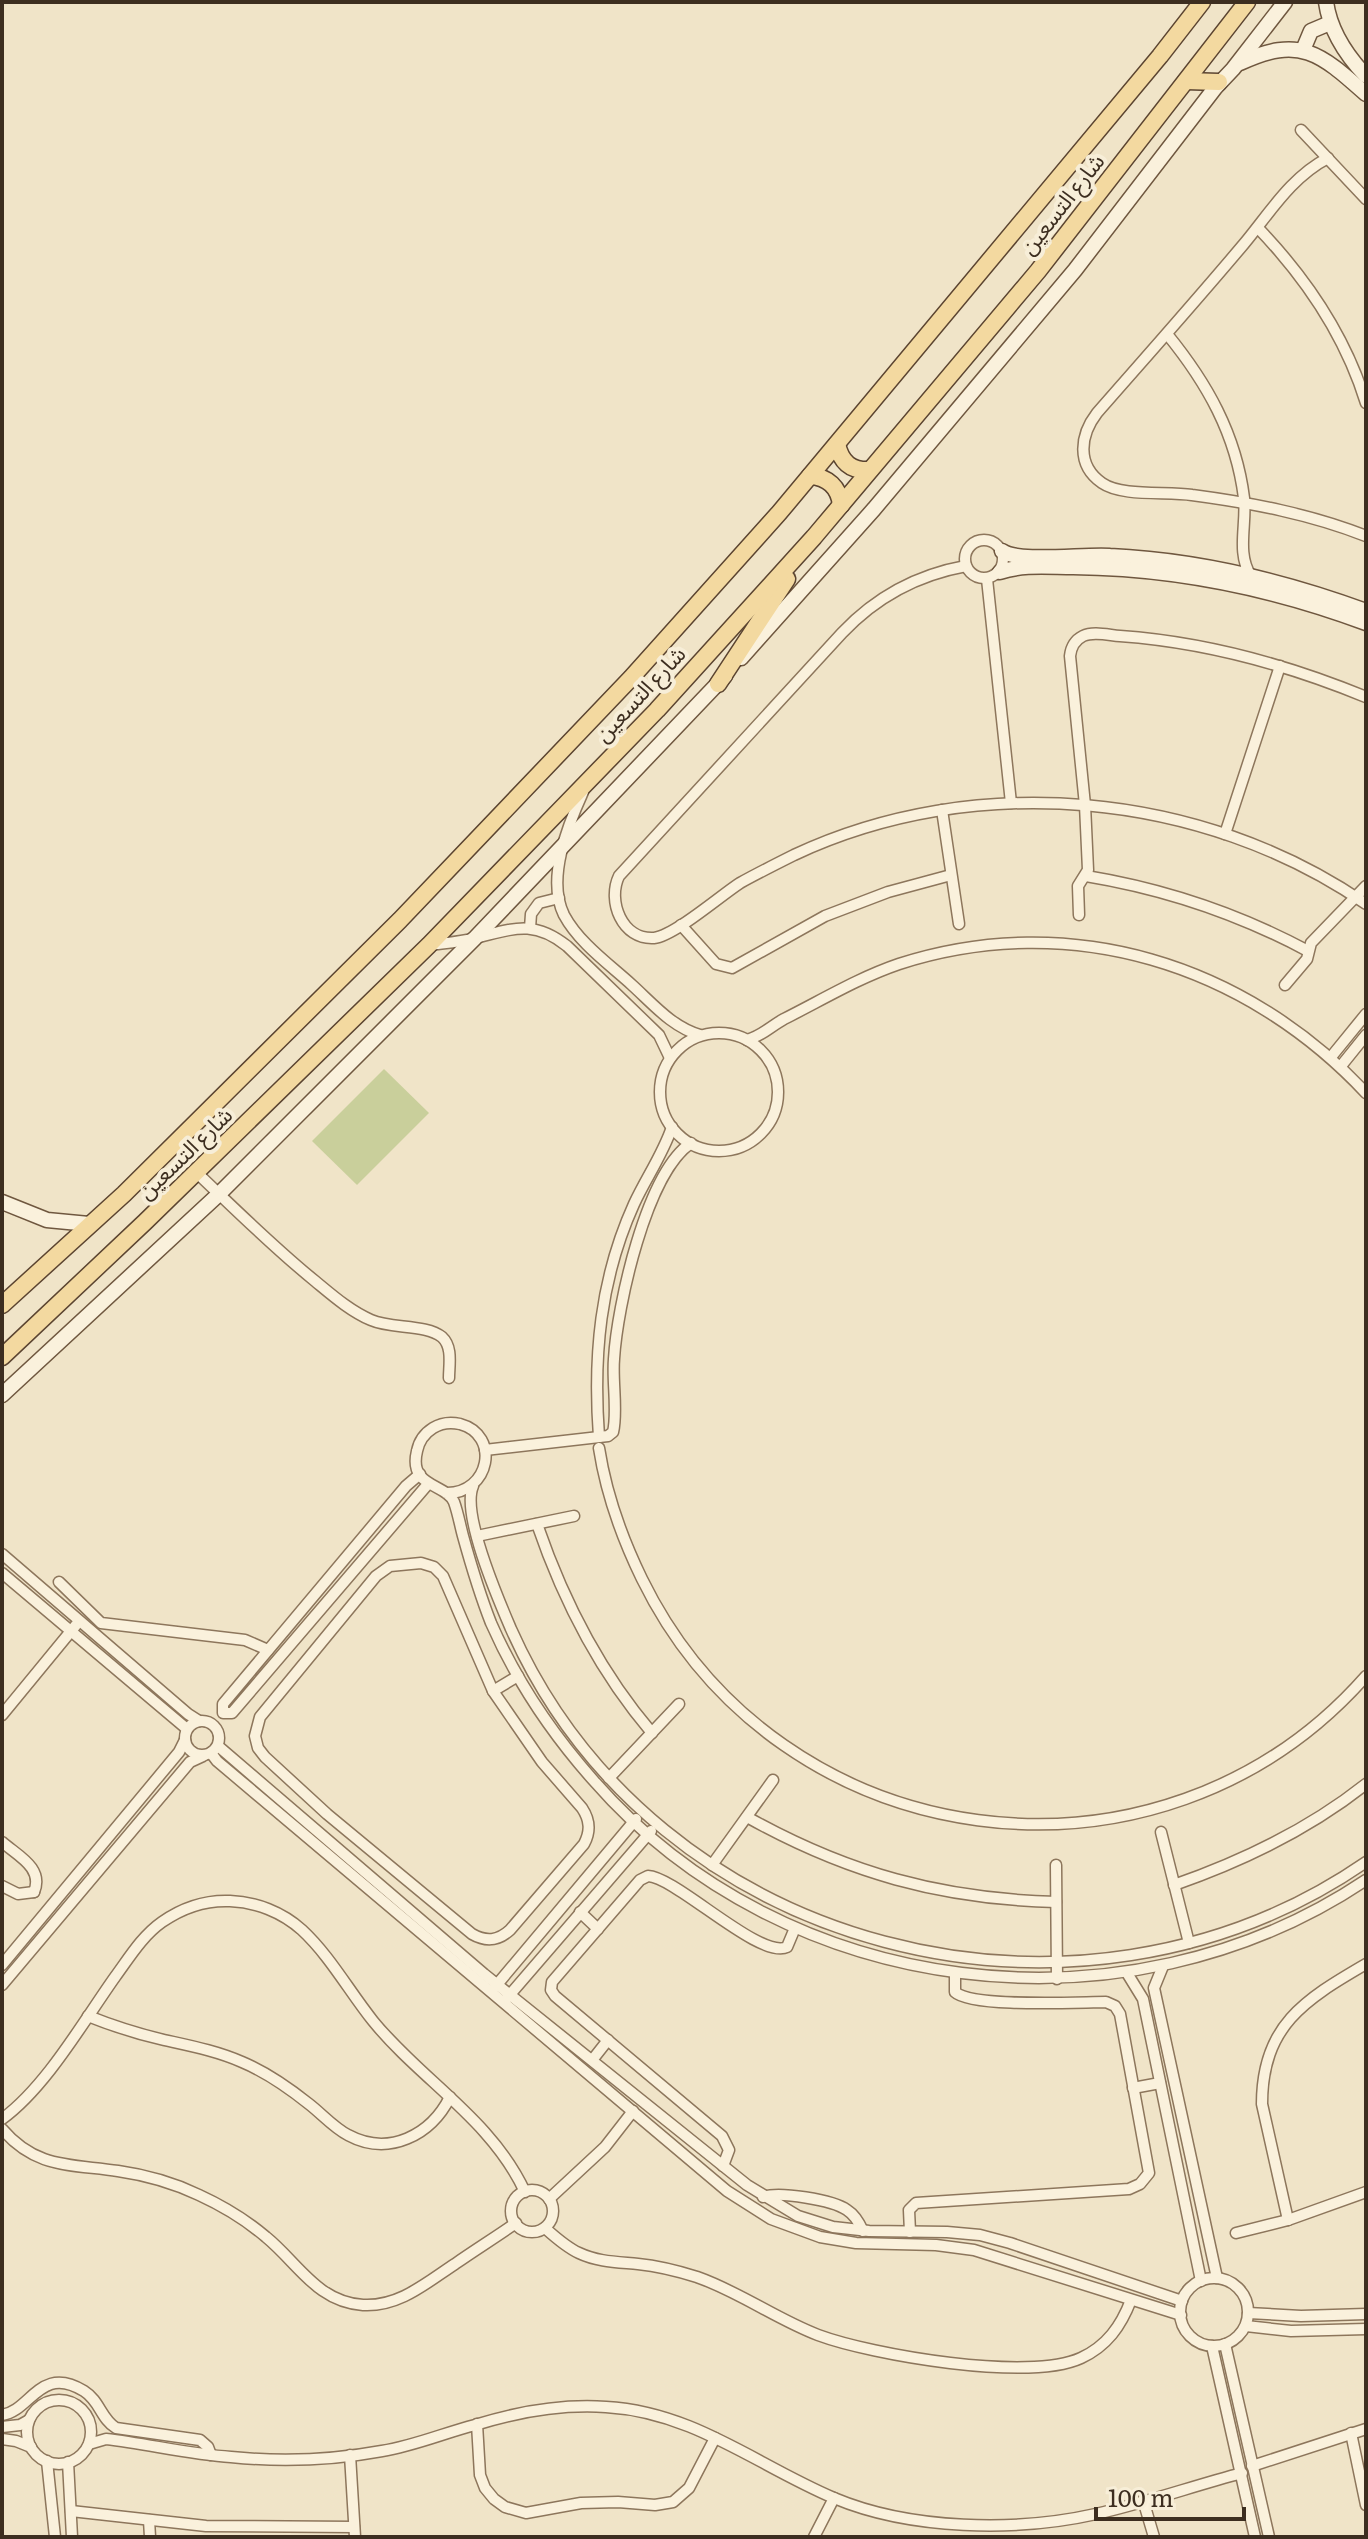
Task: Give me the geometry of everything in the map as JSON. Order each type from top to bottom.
[{"type":"main road","name":"شارع التسعين","points":[[2,1305],[124,1194],[422,897],[631,678],[810,476],[1202,2]]},
{"type":"main road","name":"شارع التسعين","points":[[2,1357],[429,945],[587,783],[814,537],[1038,271],[1247,2]]},
{"type":"main road","points":[[1186,81],[1219,82]]},
{"type":"main road","points":[[837,444],[839,454],[851,468],[870,470]]},
{"type":"main road","points":[[810,476],[819,477],[835,487],[841,505]]},
{"type":"main road","points":[[718,684],[814,537]]},
{"type":"street","points":[[2,1395],[219,1194],[475,938],[718,684],[874,509],[1065,282],[1219,82],[1237,64],[1285,2]]},
{"type":"street","points":[[1326,2],[1330,23],[1339,41],[1366,76]]},
{"type":"street","points":[[1303,50],[1311,31],[1330,23]]},
{"type":"street","points":[[1321,58],[1339,41]]},
{"type":"street","points":[[1237,64],[1272,50],[1303,50],[1321,58],[1366,94]]},
{"type":"street","points":[[1301,130],[1366,199]]},
{"type":"street","points":[[1328,158],[1301,174],[1091,421],[1082,448],[1087,467],[1100,482],[1118,490],[1188,494],[1245,504],[1316,518],[1366,536]]},
{"type":"street","points":[[1258,228],[1281,252],[1320,304],[1351,361],[1366,403]]},
{"type":"street","points":[[1167,334],[1200,377],[1226,425],[1241,477],[1245,504],[1243,553],[1251,576]]},
{"type":"street","points":[[1366,611],[1301,589],[1223,570],[1109,555],[1018,558],[1002,551],[991,541],[976,541],[966,552],[966,566],[971,573],[993,575],[1018,568],[1053,567],[1164,573],[1246,587],[1366,623]]},
{"type":"street","points":[[1002,551],[1004,558],[993,575],[1011,803]]},
{"type":"street","points":[[1223,570],[1243,553]]},
{"type":"street","points":[[966,566],[931,574],[898,588],[854,620],[619,876],[614,886],[614,906],[630,929],[655,938],[681,925],[740,884],[804,851],[871,826],[942,810],[1011,803],[1085,805],[1170,818],[1225,834],[1283,857],[1366,904]]},
{"type":"street","points":[[1079,915],[1078,886],[1088,870],[1085,805],[1070,656],[1074,643],[1080,638],[1093,634],[1163,640],[1227,652],[1280,666],[1366,697]]},
{"type":"street","points":[[1225,834],[1280,666]]},
{"type":"street","points":[[587,783],[568,825],[562,848],[559,898],[566,918],[593,949],[667,1018],[686,1031],[701,1035],[724,1033],[747,1040],[760,1050],[768,1060],[777,1083],[775,1109],[763,1131],[748,1143],[719,1151],[691,1143],[672,1127],[661,1100],[660,1086],[670,1058],[678,1048],[701,1035]]},
{"type":"street","points":[[942,810],[959,924]]},
{"type":"street","points":[[681,925],[716,964],[732,968],[825,916],[888,892],[951,875]]},
{"type":"street","points":[[1086,876],[1203,904],[1256,925],[1308,951]]},
{"type":"street","points":[[1285,985],[1304,963],[1311,943],[1366,886]]},
{"type":"street","points":[[530,928],[531,914],[539,903],[559,898]]},
{"type":"street","points":[[550,934],[566,918]]},
{"type":"street","points":[[429,945],[503,930],[530,928],[550,934],[582,960],[659,1035],[670,1058]]},
{"type":"street","points":[[747,1040],[860,979],[913,961],[981,946],[1065,944],[1147,958],[1200,976],[1263,1007],[1331,1057],[1366,1093]]},
{"type":"street","points":[[582,960],[593,949]]},
{"type":"street","points":[[1331,1057],[1366,1014]]},
{"type":"street","points":[[760,1050],[794,1017]]},
{"type":"street","points":[[1341,1066],[1366,1035]]},
{"type":"street","points":[[672,1127],[629,1216],[607,1284],[596,1370],[599,1443],[606,1486],[631,1557],[673,1633],[711,1682],[745,1716],[782,1746],[822,1771],[865,1792],[910,1808],[956,1819],[1008,1825],[1061,1825],[1104,1820],[1171,1804],[1221,1785],[1267,1760],[1311,1730],[1366,1676]]},
{"type":"street","points":[[485,1450],[599,1443],[614,1429],[615,1343],[631,1262],[649,1210],[664,1180],[678,1156],[691,1143]]},
{"type":"street","points":[[196,1172],[280,1252],[348,1307],[382,1324],[440,1335],[447,1342],[449,1351],[449,1378]]},
{"type":"street","points":[[2,1202],[47,1220],[89,1224]]},
{"type":"street","points":[[446,1493],[461,1492],[473,1485],[483,1472],[485,1450],[478,1437],[467,1427],[453,1423],[437,1426],[424,1436],[416,1458],[420,1474],[428,1484],[454,1501],[469,1559],[491,1623],[518,1676],[582,1768],[647,1835],[728,1893],[795,1928],[873,1957],[955,1974],[1006,1979],[1057,1979],[1127,1973],[1223,1949],[1267,1933],[1365,1882],[1355,1869]]},
{"type":"street","points":[[420,1474],[406,1486],[223,1704],[225,1714],[232,1713],[428,1484]]},
{"type":"street","points":[[473,1485],[469,1502],[477,1536],[504,1611],[532,1671],[562,1719],[641,1813],[712,1865],[792,1909],[877,1940],[927,1952],[970,1958],[1056,1961],[1123,1956],[1189,1943],[1275,1913],[1366,1862]]},
{"type":"street","points":[[477,1536],[574,1516]]},
{"type":"street","points":[[537,1524],[561,1587],[586,1639],[616,1687],[652,1733]]},
{"type":"street","points":[[2,1554],[188,1714],[216,1728],[219,1737],[211,1752],[190,1762],[2,1985]]},
{"type":"street","points":[[421,1563],[434,1567],[443,1576],[493,1691],[533,1750],[586,1814],[589,1832],[584,1844],[510,1930],[490,1940],[472,1934],[306,1796],[261,1753],[255,1736],[260,1717],[376,1576],[395,1565],[421,1563]]},
{"type":"street","points":[[2,1573],[72,1630],[186,1735],[191,1752],[211,1752],[354,1865],[494,1988]]},
{"type":"street","points":[[59,1582],[101,1623],[245,1640],[268,1650]]},
{"type":"street","points":[[2,1715],[80,1621]]},
{"type":"street","points":[[493,1691],[518,1676]]},
{"type":"street","points":[[609,1778],[679,1704]]},
{"type":"street","points":[[2,1965],[179,1752],[186,1735],[199,1721]]},
{"type":"street","points":[[211,1752],[217,1761],[494,1988],[558,2031],[763,2197],[812,2221],[863,2231],[947,2232],[995,2239],[1182,2301]]},
{"type":"street","points":[[712,1865],[773,1780]]},
{"type":"street","points":[[1174,1885],[1225,1867],[1286,1838],[1366,1784]]},
{"type":"street","points":[[494,1988],[641,1813]]},
{"type":"street","points":[[747,1817],[819,1854],[896,1881],[975,1897],[1056,1902]]},
{"type":"street","points":[[507,1998],[656,1825]]},
{"type":"street","points":[[1161,1832],[1189,1943]]},
{"type":"street","points":[[2,1842],[36,1873],[38,1882],[34,1892]]},
{"type":"street","points":[[354,1865],[368,1848]]},
{"type":"street","points":[[1056,1865],[1057,1979]]},
{"type":"street","points":[[723,2166],[729,2150],[722,2136],[555,1996],[551,1990],[554,1979],[640,1880],[653,1875],[775,1950],[787,1947],[795,1928]]},
{"type":"street","points":[[69,1885],[79,1894]]},
{"type":"street","points":[[2,1886],[18,1894],[34,1892],[62,1914]]},
{"type":"street","points":[[2,2119],[31,2094],[131,1955],[160,1923],[199,1904],[242,1902],[283,1916],[301,1929],[385,2035],[499,2149],[525,2192]]},
{"type":"street","points":[[580,1912],[598,1929]]},
{"type":"street","points":[[1288,2220],[1262,2104],[1269,2053],[1285,2023],[1296,2010],[1323,1989],[1366,1964]]},
{"type":"street","points":[[1163,1966],[1154,1988],[1217,2278]]},
{"type":"street","points":[[1127,1973],[1143,1999],[1201,2281]]},
{"type":"street","points":[[910,2232],[909,2210],[916,2203],[1129,2189],[1140,2184],[1149,2173],[1120,2014],[1111,2004],[965,1998],[954,1989],[955,1974]]},
{"type":"street","points":[[507,1998],[550,2041],[741,2202],[771,2219],[838,2241],[936,2245],[974,2250],[1181,2315]]},
{"type":"street","points":[[88,2016],[242,2062],[286,2087],[345,2134],[360,2141],[391,2144],[407,2140],[433,2123],[450,2097]]},
{"type":"street","points":[[550,2041],[558,2031]]},
{"type":"street","points":[[593,2059],[608,2040]]},
{"type":"street","points":[[1133,2088],[1160,2083]]},
{"type":"street","points":[[549,2199],[605,2147],[633,2111]]},
{"type":"street","points":[[2,2129],[19,2146],[47,2161],[62,2166],[148,2177],[215,2202],[266,2237],[318,2289],[347,2302],[380,2304],[411,2294],[516,2223]]},
{"type":"street","points":[[525,2192],[541,2192],[549,2199],[553,2214],[545,2228],[529,2232],[516,2223],[512,2213],[513,2203],[525,2192]]},
{"type":"street","points":[[1236,2233],[1288,2220],[1366,2192]]},
{"type":"street","points":[[763,2197],[782,2193],[841,2206],[857,2219],[863,2231]]},
{"type":"street","points":[[545,2228],[565,2244],[592,2258],[659,2267],[697,2277],[817,2334],[868,2349],[929,2360],[1007,2366],[1066,2364],[1092,2353],[1103,2344],[1122,2322],[1131,2300]]},
{"type":"street","points":[[1217,2278],[1231,2282],[1241,2292],[1248,2313],[1246,2326],[1237,2337],[1225,2344],[1212,2346],[1199,2342],[1189,2334],[1181,2315],[1182,2301],[1189,2289],[1201,2281],[1217,2278]]},
{"type":"street","points":[[1248,2313],[1301,2316],[1366,2314]]},
{"type":"street","points":[[1246,2326],[1291,2331],[1366,2329]]},
{"type":"street","points":[[1225,2344],[1269,2537]]},
{"type":"street","points":[[1212,2346],[1255,2537]]},
{"type":"street","points":[[2,2415],[15,2412],[43,2387],[68,2385],[91,2396],[109,2424],[116,2428],[200,2440],[206,2444],[211,2455]]},
{"type":"street","points":[[2,2427],[20,2425],[43,2404],[57,2400],[71,2402],[82,2410],[90,2422],[89,2444],[81,2455],[68,2462],[47,2461],[31,2447],[2,2439]]},
{"type":"street","points":[[89,2444],[106,2439],[211,2455],[267,2459],[350,2455],[405,2446],[540,2409],[603,2406],[660,2414],[834,2498],[864,2508],[914,2519],[984,2524],[1077,2518],[1242,2473]]},
{"type":"street","points":[[29,2420],[27,2434],[31,2447]]},
{"type":"street","points":[[477,2424],[480,2475],[485,2488],[505,2507],[526,2513],[581,2503],[655,2505],[673,2502],[689,2488],[715,2438]]},
{"type":"street","points":[[1252,2466],[1366,2429]]},
{"type":"street","points":[[1351,2433],[1366,2505]]},
{"type":"street","points":[[71,2511],[230,2527],[354,2532],[350,2455]]},
{"type":"street","points":[[47,2461],[55,2537]]},
{"type":"street","points":[[68,2462],[72,2537]]},
{"type":"street","points":[[814,2537],[834,2498]]},
{"type":"street","points":[[1143,2500],[1154,2537]]},
{"type":"street","points":[[149,2520],[150,2537]]},
{"type":"green space","points":[[384,1069],[429,1113],[357,1185],[312,1141]]}]
